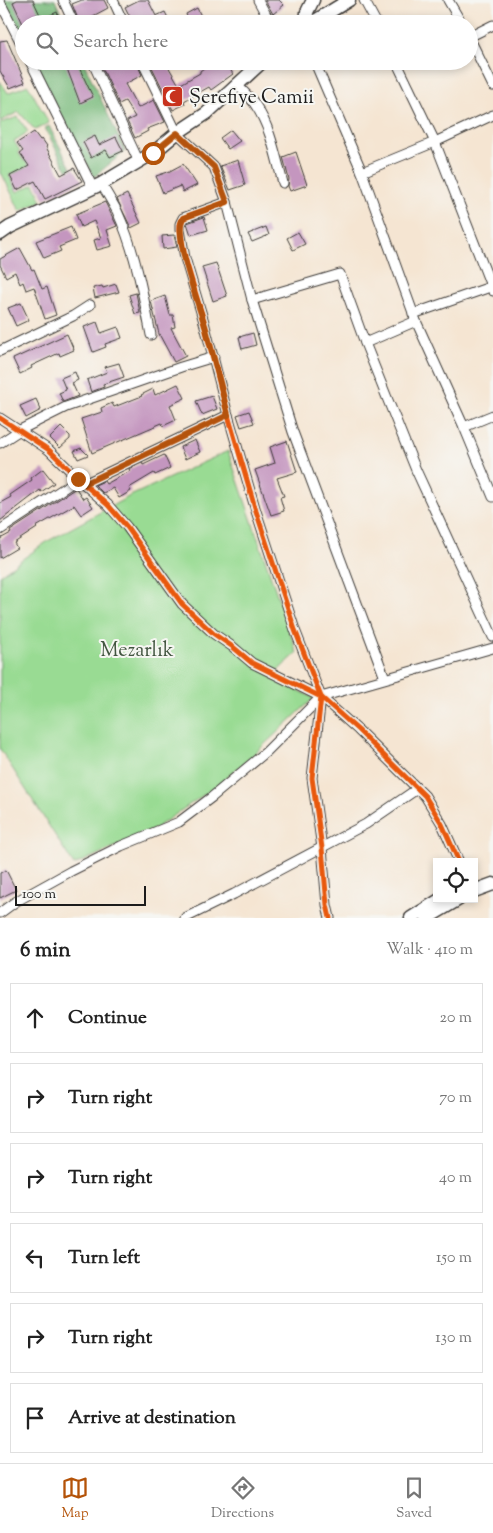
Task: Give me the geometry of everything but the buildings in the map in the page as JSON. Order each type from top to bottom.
[{"type":"main road","points":[[308,15],[313,0]]},
{"type":"main road","points":[[323,15],[349,0]]},
{"type":"main road","points":[[3,231],[97,186],[139,162],[207,113],[254,70]]},
{"type":"main road","points":[[478,881],[493,876]]},
{"type":"main road","points":[[478,890],[493,884]]},
{"type":"main road","points":[[411,918],[435,903]]},
{"type":"main road","points":[[427,918],[452,903]]},
{"type":"street","points":[[63,0],[70,15]]},
{"type":"street","points":[[113,0],[120,15]]},
{"type":"street","points":[[258,0],[266,15]]},
{"type":"street","points":[[364,0],[372,15]]},
{"type":"street","points":[[448,0],[457,15]]},
{"type":"street","points":[[0,2],[15,31]]},
{"type":"street","points":[[478,32],[493,25]]},
{"type":"street","points":[[478,55],[493,86]]},
{"type":"street","points":[[35,70],[97,186],[117,211],[132,253],[151,335]]},
{"type":"street","points":[[96,70],[139,162]]},
{"type":"street","points":[[146,70],[177,133],[214,167],[227,202],[252,300],[293,432],[385,678]]},
{"type":"street","points":[[318,70],[362,172],[414,318],[464,427],[493,497]]},
{"type":"street","points":[[364,343],[414,318],[492,288],[435,142],[400,70]]},
{"type":"street","points":[[238,86],[256,105],[264,120],[283,183]]},
{"type":"street","points":[[362,172],[435,142],[493,115]]},
{"type":"street","points":[[227,202],[183,218],[180,224],[185,258],[256,511],[292,621],[321,697],[312,778],[330,918]]},
{"type":"street","points":[[252,300],[340,274],[364,343],[416,470],[493,637]]},
{"type":"street","points":[[0,351],[73,316],[90,305]]},
{"type":"street","points":[[0,443],[20,430],[66,407],[214,357]]},
{"type":"street","points":[[0,530],[81,482],[228,415]]},
{"type":"street","points":[[464,427],[493,415]]},
{"type":"street","points":[[0,418],[49,450],[81,482],[108,505],[127,527],[182,604],[214,634],[252,663],[321,697],[358,730],[425,796],[442,824],[458,858]]},
{"type":"street","points":[[0,913],[15,902],[71,871],[122,846],[179,822],[266,752],[321,697],[493,648]]},
{"type":"street","points":[[185,918],[366,824],[417,789]]},
{"type":"green space","points":[[3,0],[55,0],[62,15],[15,15],[15,26]]},
{"type":"green space","points":[[37,70],[87,70],[125,151],[94,177]]},
{"type":"green space","points":[[0,81],[8,93],[28,85],[49,123],[35,130],[19,112],[0,121]]},
{"type":"green space","points":[[18,117],[28,132],[14,141],[20,151],[18,152],[24,161],[31,163],[43,177],[33,182],[26,168],[9,175],[17,192],[34,184],[42,201],[20,211],[2,174],[0,174],[0,123]]},
{"type":"green space","points":[[49,126],[71,168],[68,170],[45,128]]},
{"type":"green space","name":"Mezarlık","points":[[228,451],[297,653],[271,677],[314,698],[251,757],[215,787],[153,830],[74,865],[0,749],[0,575],[48,541],[128,497]]},
{"type":"cycle path","points":[[227,202],[183,218],[180,230],[185,258],[256,511],[295,630],[321,697],[312,778],[330,918]]},
{"type":"cycle path","points":[[0,418],[49,450],[108,505],[127,527],[182,604],[214,634],[252,663],[321,697],[358,730],[425,796],[442,824],[457,858]]},
{"type":"place","name":"Şerefiye Camii","points":[[173,96]]},
{"type":"route","points":[[78,479],[84,484],[228,415],[214,357],[185,258],[180,230],[183,218],[227,202],[214,167],[177,133],[153,153]]}]
